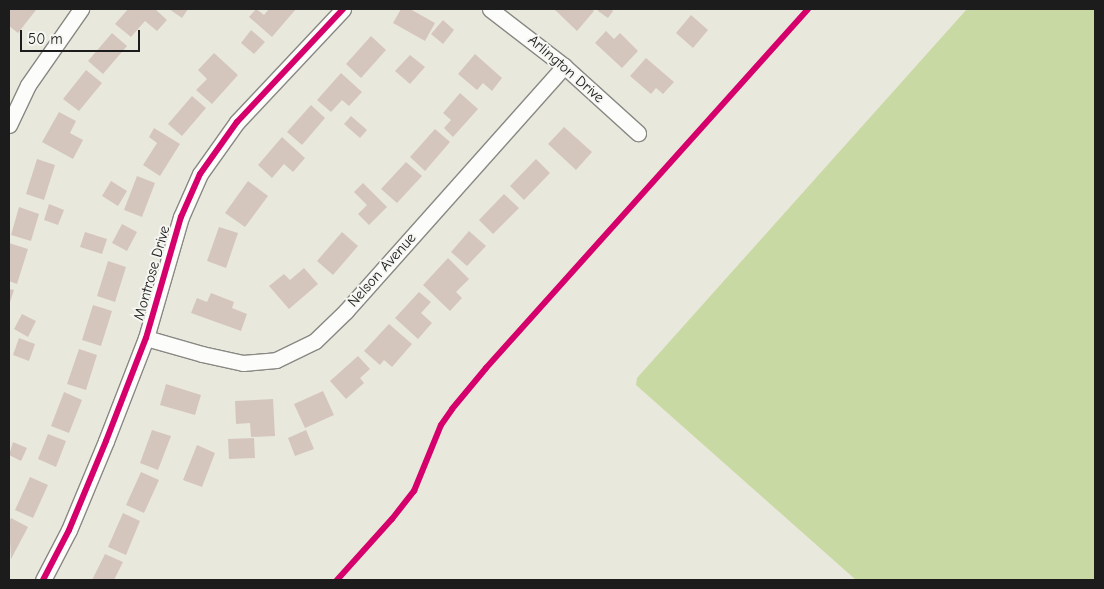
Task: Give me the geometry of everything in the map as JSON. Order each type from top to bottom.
[{"type":"street","points":[[9,125],[28,85],[81,9]]},
{"type":"street","name":"Montrose Drive","points":[[43,580],[68,530],[106,441],[146,338],[181,218],[200,174],[237,122],[343,9]]},
{"type":"street","name":"Arlington Drive","points":[[490,9],[564,66],[638,133]]},
{"type":"street","name":"Nelson Avenue","points":[[146,338],[202,354],[243,363],[276,360],[315,341],[346,311],[564,66]]},
{"type":"green space","points":[[967,9],[1095,9],[1095,580],[856,580],[636,385],[637,378]]},
{"type":"building","points":[[9,9],[36,10],[18,33],[9,26]]},
{"type":"building","points":[[128,9],[155,9],[167,20],[157,31],[145,21],[131,37],[115,24]]},
{"type":"building","points":[[169,9],[188,9],[182,18]]},
{"type":"building","points":[[256,9],[264,15],[269,9],[296,9],[272,37],[249,17]]},
{"type":"building","points":[[401,9],[410,9],[435,23],[425,41],[393,23]]},
{"type":"building","points":[[554,9],[591,9],[594,11],[577,31]]},
{"type":"building","points":[[599,9],[611,9],[613,11],[608,18],[598,11]]},
{"type":"building","points":[[691,15],[708,30],[693,48],[676,33]]},
{"type":"building","points":[[443,20],[454,30],[443,44],[431,34]]},
{"type":"building","points":[[251,30],[265,42],[254,54],[241,43]]},
{"type":"building","points":[[606,31],[614,39],[620,33],[638,51],[622,68],[595,43]]},
{"type":"building","points":[[112,33],[127,46],[103,74],[88,61]]},
{"type":"building","points":[[371,36],[386,50],[361,78],[346,64]]},
{"type":"building","points":[[214,53],[238,75],[212,104],[196,90],[207,79],[198,70]]},
{"type":"building","points":[[475,54],[502,78],[492,91],[483,83],[477,90],[458,74]]},
{"type":"building","points":[[410,55],[425,67],[410,84],[395,71]]},
{"type":"building","points":[[646,58],[674,82],[663,94],[656,88],[651,94],[630,76]]},
{"type":"building","points":[[86,70],[102,83],[79,111],[63,99]]},
{"type":"building","points":[[341,73],[362,92],[349,106],[342,100],[331,112],[317,100]]},
{"type":"building","points":[[460,93],[478,109],[453,137],[444,128],[451,120],[443,113]]},
{"type":"building","points":[[192,96],[206,108],[182,136],[168,124]]},
{"type":"building","points":[[311,105],[325,118],[302,145],[287,132]]},
{"type":"building","points":[[59,112],[76,121],[70,133],[83,140],[73,159],[42,142]]},
{"type":"building","points":[[351,116],[367,130],[360,138],[344,124]]},
{"type":"building","points":[[564,127],[592,152],[576,170],[548,144]]},
{"type":"building","points":[[154,128],[180,144],[160,176],[143,165],[157,143],[149,137]]},
{"type":"building","points":[[435,129],[450,142],[425,171],[410,157]]},
{"type":"building","points":[[282,137],[305,158],[293,172],[284,164],[272,178],[258,165]]},
{"type":"building","points":[[37,159],[55,165],[44,200],[26,194]]},
{"type":"building","points":[[536,159],[550,173],[524,200],[510,186]]},
{"type":"building","points":[[406,162],[422,176],[397,203],[381,189]]},
{"type":"building","points":[[137,176],[155,183],[142,217],[124,210]]},
{"type":"building","points":[[111,181],[127,191],[118,206],[102,196]]},
{"type":"building","points":[[248,181],[268,196],[245,227],[225,213]]},
{"type":"building","points":[[363,183],[387,207],[369,225],[358,214],[367,205],[354,192]]},
{"type":"building","points":[[504,194],[519,208],[493,234],[479,220]]},
{"type":"building","points":[[49,204],[64,210],[58,225],[44,220]]},
{"type":"building","points":[[19,207],[39,214],[31,241],[11,235]]},
{"type":"building","points":[[122,224],[137,232],[127,251],[112,243]]},
{"type":"building","points":[[219,227],[238,233],[226,268],[207,261]]},
{"type":"building","points":[[469,231],[486,246],[467,266],[451,252]]},
{"type":"building","points":[[85,232],[107,239],[102,254],[80,247]]},
{"type":"building","points":[[342,232],[358,246],[333,275],[317,261]]},
{"type":"building","points":[[9,243],[28,249],[17,284],[9,281]]},
{"type":"building","points":[[448,258],[469,279],[456,292],[462,298],[450,311],[423,285]]},
{"type":"building","points":[[108,261],[126,267],[115,302],[97,296]]},
{"type":"building","points":[[304,268],[318,284],[289,309],[269,286],[284,274],[290,280]]},
{"type":"building","points":[[9,289],[14,290],[9,305]]},
{"type":"building","points":[[419,292],[431,302],[421,313],[432,323],[418,339],[395,318]]},
{"type":"building","points":[[211,293],[234,302],[232,308],[247,314],[241,331],[191,313],[197,298],[207,302]]},
{"type":"building","points":[[93,305],[112,311],[101,346],[82,340]]},
{"type":"building","points":[[22,314],[36,321],[28,337],[14,329]]},
{"type":"building","points":[[389,324],[412,344],[392,367],[384,360],[380,365],[364,351]]},
{"type":"building","points":[[19,338],[35,344],[29,361],[13,355]]},
{"type":"building","points":[[79,349],[97,355],[86,390],[67,384]]},
{"type":"building","points":[[358,356],[370,369],[360,378],[364,383],[346,399],[330,381]]},
{"type":"building","points":[[166,384],[201,395],[195,415],[160,405]]},
{"type":"building","points":[[323,391],[334,415],[305,428],[294,404]]},
{"type":"building","points":[[64,392],[82,400],[69,433],[51,426]]},
{"type":"building","points":[[273,399],[275,436],[251,437],[250,423],[236,424],[235,401]]},
{"type":"building","points":[[152,430],[171,436],[158,470],[140,463]]},
{"type":"building","points":[[306,430],[314,449],[295,456],[288,438]]},
{"type":"building","points":[[48,434],[66,441],[56,467],[38,459]]},
{"type":"building","points":[[254,438],[255,458],[229,459],[228,439]]},
{"type":"building","points":[[13,442],[27,448],[21,461],[9,455]]},
{"type":"building","points":[[197,445],[215,453],[202,487],[183,480]]},
{"type":"building","points":[[141,472],[159,480],[144,513],[126,505]]},
{"type":"building","points":[[30,477],[48,485],[33,518],[15,510]]},
{"type":"building","points":[[123,513],[140,521],[126,555],[108,547]]},
{"type":"building","points":[[11,518],[28,527],[11,559],[9,522]]},
{"type":"building","points":[[105,554],[123,562],[114,580],[92,580]]},
{"type":"cycle path","points":[[43,580],[69,530],[146,338],[181,217],[200,174],[237,122],[343,9]]},
{"type":"cycle path","points":[[337,580],[392,519],[414,491],[441,425],[452,409],[486,368],[808,9]]}]
